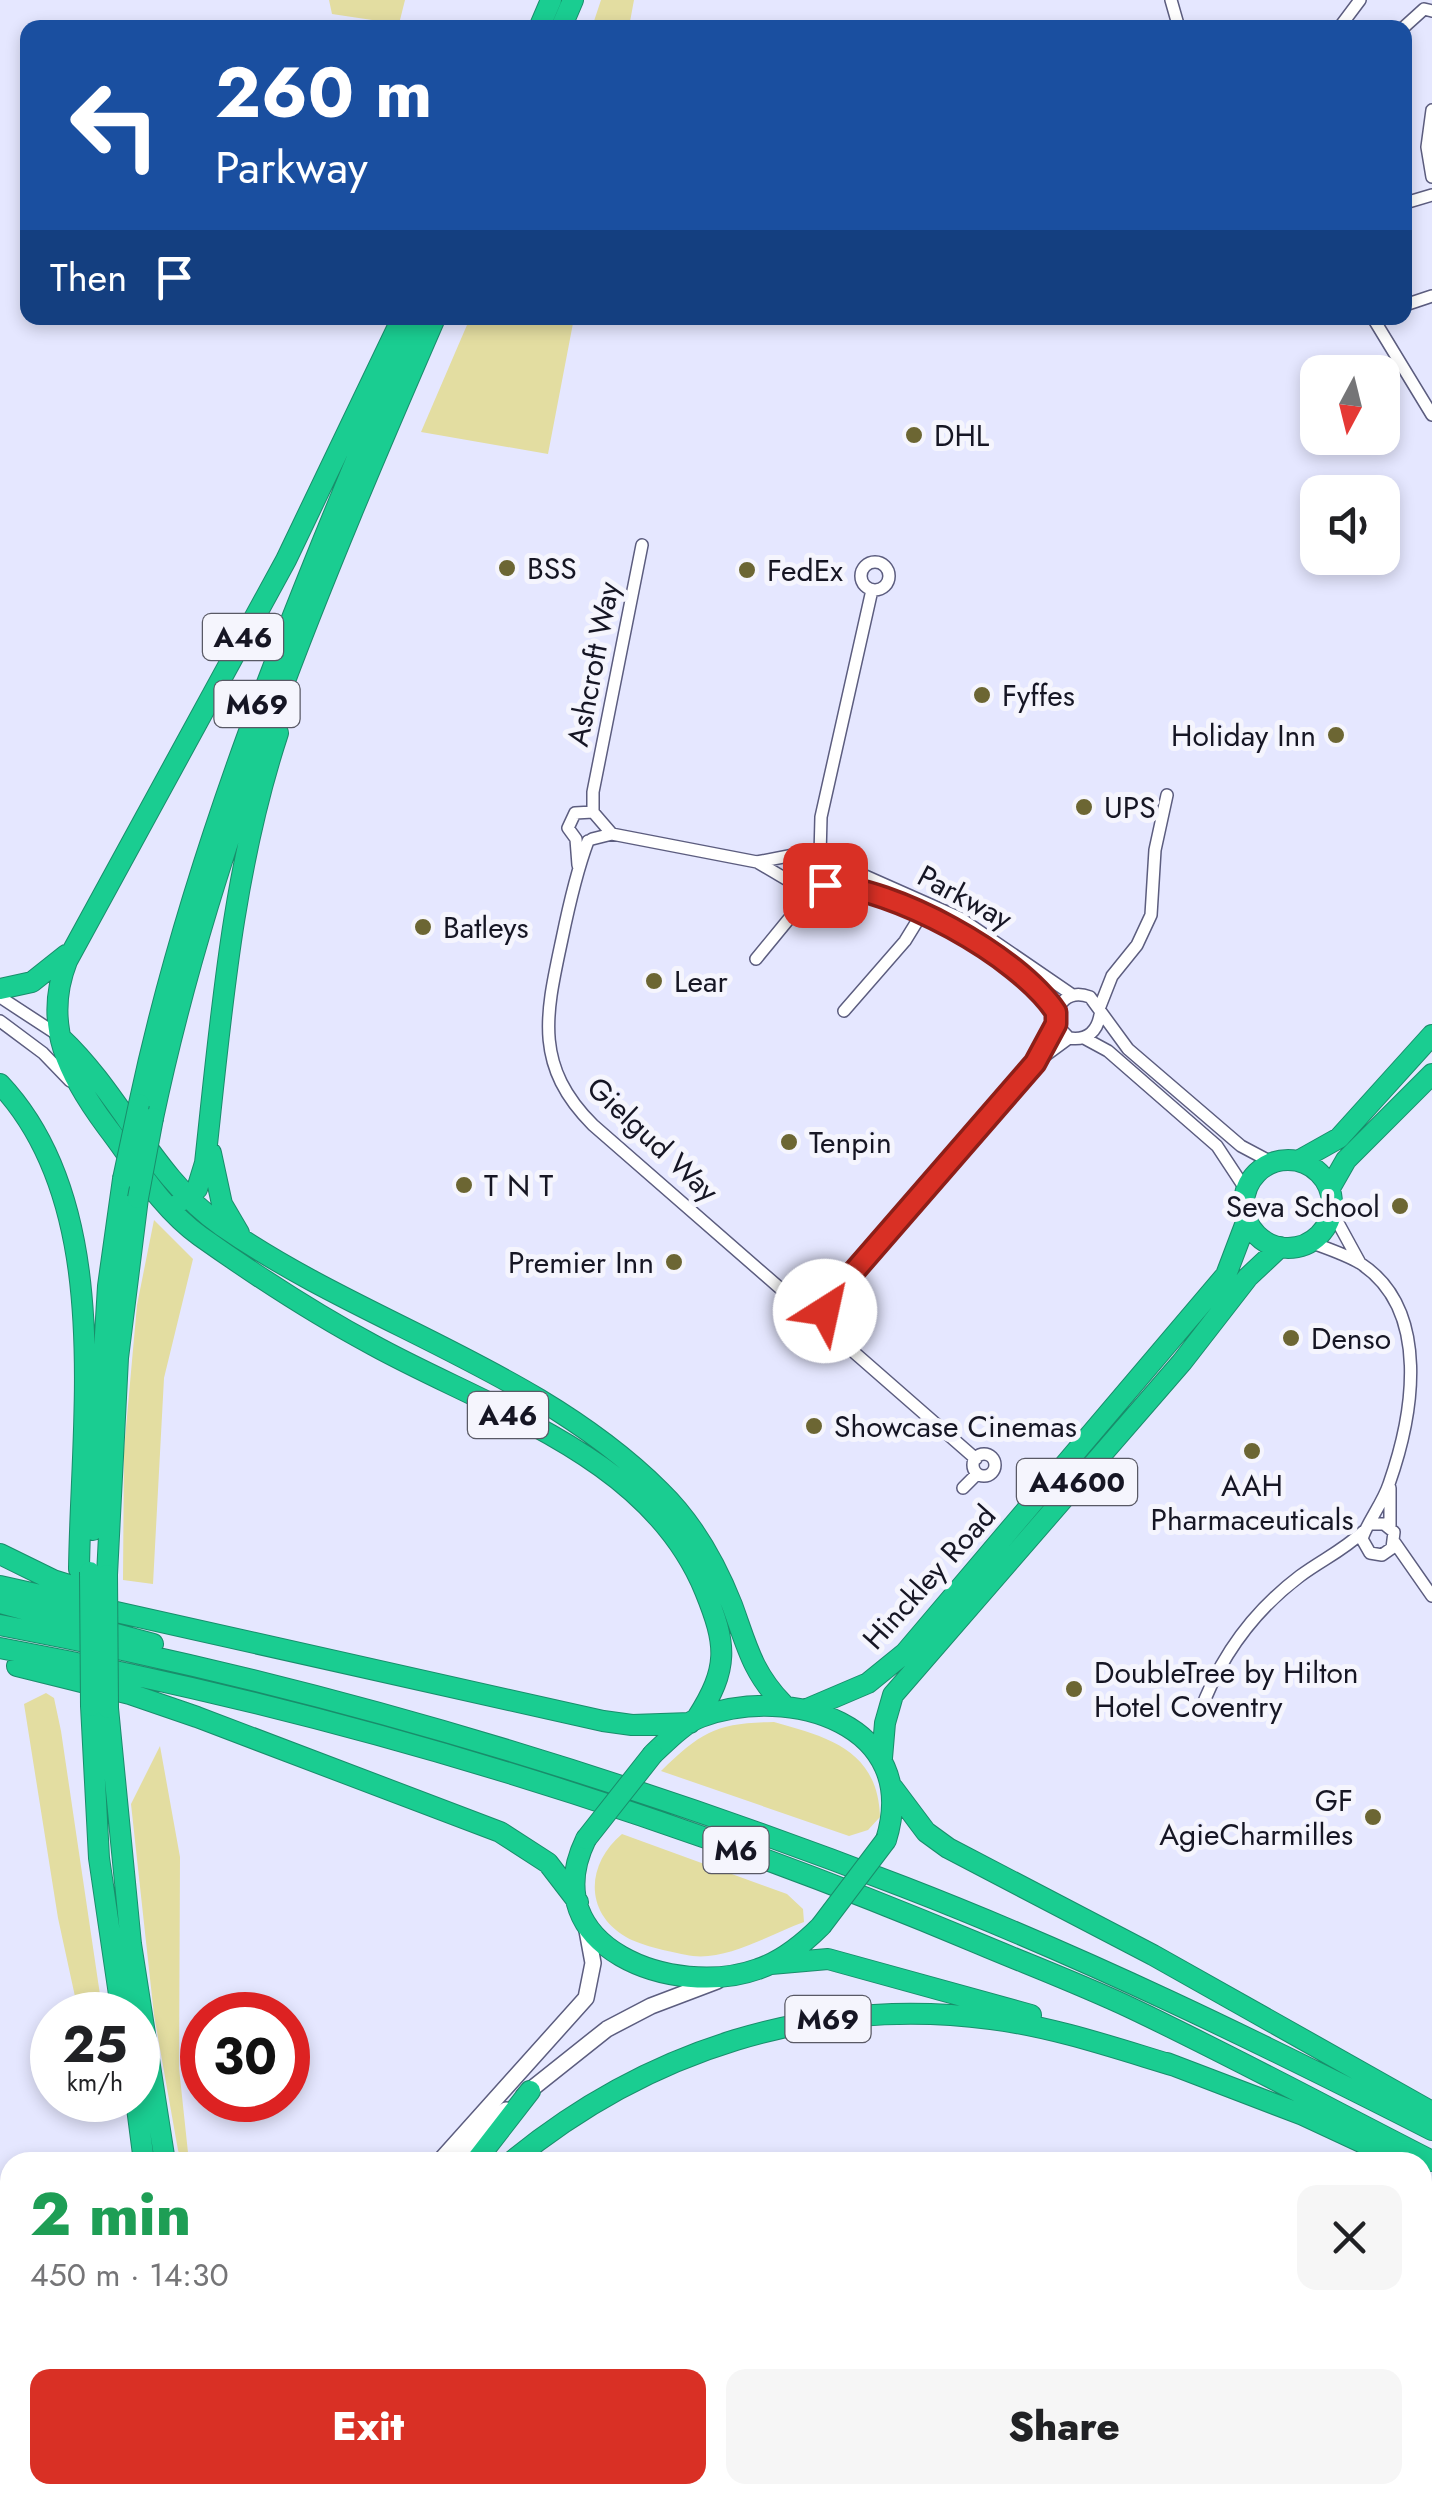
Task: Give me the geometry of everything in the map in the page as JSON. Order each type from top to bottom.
[{"type":"highway","name":"A46","points":[[399,325],[286,560],[72,950],[56,1000],[58,1035],[80,1092],[163,1202],[199,1235],[330,1320],[588,1458],[631,1488],[665,1522],[694,1564],[721,1639],[720,1679],[694,1720]]},
{"type":"highway","name":"M69","points":[[119,1992],[99,1858],[99,1707],[92,1572],[146,1111],[184,927],[234,765],[413,325]]},
{"type":"highway","name":"A46","points":[[189,1198],[201,1180],[229,938],[248,836],[278,733],[284,681],[432,325]]},
{"type":"highway","name":"M69","points":[[163,2152],[131,1944],[90,1618],[108,1286],[123,1180],[204,911],[284,681]]},
{"type":"highway","name":"A46","points":[[0,989],[32,982],[72,950]]},
{"type":"highway","name":"A46","points":[[58,1035],[91,1066],[189,1198],[255,1248],[392,1325],[523,1388],[586,1425],[624,1457],[682,1514],[701,1541],[731,1604],[756,1675],[783,1704]]},
{"type":"highway","points":[[1432,1035],[1339,1138],[1298,1162],[1273,1163],[1254,1176],[1246,1190],[1248,1217],[1260,1238],[1280,1247],[1310,1242],[1322,1231],[1346,1160],[1432,1074]]},
{"type":"highway","points":[[0,1084],[42,1140],[67,1201],[80,1277],[92,1572]]},
{"type":"highway","name":"A46","points":[[208,1136],[222,1204],[234,1227],[255,1248]]},
{"type":"highway","points":[[1298,1162],[1321,1174],[1331,1199]]},
{"type":"highway","points":[[163,1202],[189,1198]]},
{"type":"highway","name":"Hinckley Road","points":[[807,1709],[868,1683],[905,1653],[1226,1275],[1248,1217]]},
{"type":"highway","name":"Hinckley Road","points":[[882,1758],[893,1695],[1182,1362],[1248,1277],[1280,1247]]},
{"type":"highway","points":[[0,1554],[68,1584],[332,1660]]},
{"type":"highway","points":[[0,1586],[603,1721],[632,1725],[694,1720],[755,1704],[807,1709],[855,1731],[882,1758],[894,1788],[926,1832],[948,1848],[1153,1954],[1432,2112]]},
{"type":"highway","points":[[0,1603],[160,1646],[288,1689]]},
{"type":"highway","name":"M6","points":[[0,1625],[288,1689],[434,1729],[691,1812],[904,1887],[1139,1986],[1432,2130]]},
{"type":"highway","name":"M6","points":[[0,1648],[205,1692],[429,1751],[606,1805],[801,1872],[1129,2007],[1414,2152]]},
{"type":"highway","points":[[0,1662],[130,1694],[500,1832],[548,1863],[578,1902],[586,1924],[611,1951],[643,1968],[690,1978],[736,1975],[771,1964],[828,1959],[999,2004],[1304,2114],[1383,2152]]},
{"type":"highway","points":[[578,1902],[577,1868],[586,1839],[653,1754],[694,1720]]},
{"type":"highway","points":[[771,1964],[821,1926],[886,1840],[893,1818],[894,1788]]},
{"type":"highway","name":"M69","points":[[524,2152],[573,2114],[636,2078],[699,2050],[818,2020],[894,2014],[992,2019],[1175,2066]]},
{"type":"highway","points":[[482,2152],[530,2091]]},
{"type":"highway","points":[[139,2122],[143,2152]]},
{"type":"main road","points":[[448,2152],[586,1998],[593,1963],[586,1924]]},
{"type":"main road","points":[[463,2152],[580,2047],[619,2022],[674,1996],[736,1975]]},
{"type":"street","points":[[1424,0],[1432,11]]},
{"type":"street","points":[[1432,110],[1426,147],[1432,177]]},
{"type":"street","points":[[1377,325],[1432,415]]},
{"type":"street","name":"Ashcroft Way","points":[[586,840],[592,792],[642,545]]},
{"type":"street","points":[[804,892],[825,885],[829,874],[822,858],[822,817],[872,590]]},
{"type":"street","points":[[1084,1038],[1094,1031],[1112,976],[1142,937],[1151,915],[1154,850],[1166,795]]},
{"type":"street","points":[[592,815],[612,834]]},
{"type":"street","name":"Ashcroft Way","points":[[586,840],[568,822],[592,815]]},
{"type":"street","points":[[791,882],[790,867],[822,817]]},
{"type":"street","points":[[586,840],[612,834],[757,862],[804,892]]},
{"type":"street","name":"Gielgud Way","points":[[586,840],[547,1020],[550,1052],[561,1083],[593,1125],[789,1296],[810,1308]]},
{"type":"street","points":[[757,862],[801,855],[822,858]]},
{"type":"street","name":"Parkway","points":[[822,858],[960,918],[1078,994]]},
{"type":"street","name":"Parkway","points":[[825,885],[844,886],[921,914],[990,952],[1039,991],[1056,1018]]},
{"type":"street","points":[[756,959],[798,909],[804,892]]},
{"type":"street","points":[[844,1011],[905,942],[921,914]]},
{"type":"street","points":[[1035,1063],[1056,1018],[1078,994],[1112,976]]},
{"type":"street","points":[[1078,994],[1100,1012],[1118,1040],[1193,1107],[1240,1146],[1273,1163]]},
{"type":"street","points":[[0,998],[58,1035]]},
{"type":"street","points":[[1056,1018],[1069,1038]]},
{"type":"street","points":[[0,1021],[43,1053],[80,1092]]},
{"type":"street","points":[[810,1308],[836,1292],[1035,1063],[1069,1038],[1084,1038],[1108,1051],[1217,1146],[1246,1190]]},
{"type":"street","points":[[1331,1199],[1360,1263],[1398,1306],[1414,1362],[1410,1403],[1390,1484],[1363,1544],[1414,1575]]},
{"type":"street","points":[[1310,1242],[1360,1263]]},
{"type":"street","points":[[810,1308],[808,1328],[825,1320],[836,1292]]},
{"type":"street","points":[[810,1308],[976,1459],[977,1474]]},
{"type":"street","points":[[962,1488],[977,1474],[990,1474],[995,1465],[986,1454],[976,1459]]},
{"type":"street","points":[[1390,1484],[1390,1528],[1395,1542],[1432,1596]]},
{"type":"street","points":[[1199,1715],[1211,1681],[1246,1626],[1304,1573],[1335,1558],[1369,1528],[1390,1528]]},
{"type":"street","points":[[1335,1558],[1376,1554],[1395,1542]]},
{"type":"shaded area","points":[[329,0],[405,0],[400,20],[332,14]]},
{"type":"shaded area","points":[[601,0],[634,0],[630,20],[594,20]]},
{"type":"shaded area","points":[[467,325],[573,325],[548,454],[421,432]]},
{"type":"shaded area","points":[[154,1220],[193,1259],[164,1378],[153,1584],[123,1580],[124,1450],[137,1305]]},
{"type":"shaded area","points":[[46,1693],[54,1698],[100,1992],[74,1992],[58,1918],[24,1704]]},
{"type":"shaded area","points":[[774,1722],[831,1741],[860,1761],[877,1794],[880,1817],[868,1830],[849,1836],[661,1771],[712,1732],[738,1724]]},
{"type":"shaded area","points":[[160,1746],[180,1857],[180,2122],[185,2122],[188,2152],[178,2150],[160,2049],[160,1992],[151,1992],[131,1804]]},
{"type":"shaded area","points":[[622,1834],[787,1894],[803,1909],[804,1922],[735,1950],[706,1956],[677,1953],[632,1940],[612,1927],[602,1914],[595,1887],[602,1859]]},
{"type":"place","name":"DHL","points":[[914,435]]},
{"type":"place","name":"BSS","points":[[507,568]]},
{"type":"place","name":"FedEx","points":[[747,570]]},
{"type":"place","name":"Fyffes","points":[[982,695]]},
{"type":"place","name":"Holiday Inn","points":[[1336,735]]},
{"type":"place","name":"UPS","points":[[1084,807]]},
{"type":"place","name":"Batleys","points":[[423,927]]},
{"type":"place","name":"Lear","points":[[654,981]]},
{"type":"place","name":"Tenpin","points":[[789,1142]]},
{"type":"place","name":"T N T","points":[[464,1185]]},
{"type":"place","name":"Seva School","points":[[1400,1206]]},
{"type":"place","name":"Premier Inn","points":[[674,1262]]},
{"type":"place","name":"Denso","points":[[1291,1338]]},
{"type":"place","name":"Showcase Cinemas","points":[[814,1426]]},
{"type":"place","name":"AAH Pharmaceuticals","points":[[1252,1451]]},
{"type":"place","name":"DoubleTree by Hilton Hotel Coventry","points":[[1074,1689]]},
{"type":"place","name":"GF AgieCharmilles","points":[[1373,1817]]},
{"type":"route","points":[[825,885],[844,886],[921,914],[990,952],[1047,998],[1056,1012],[1056,1024],[1035,1063],[836,1292],[815,1305],[825,1311]]}]
